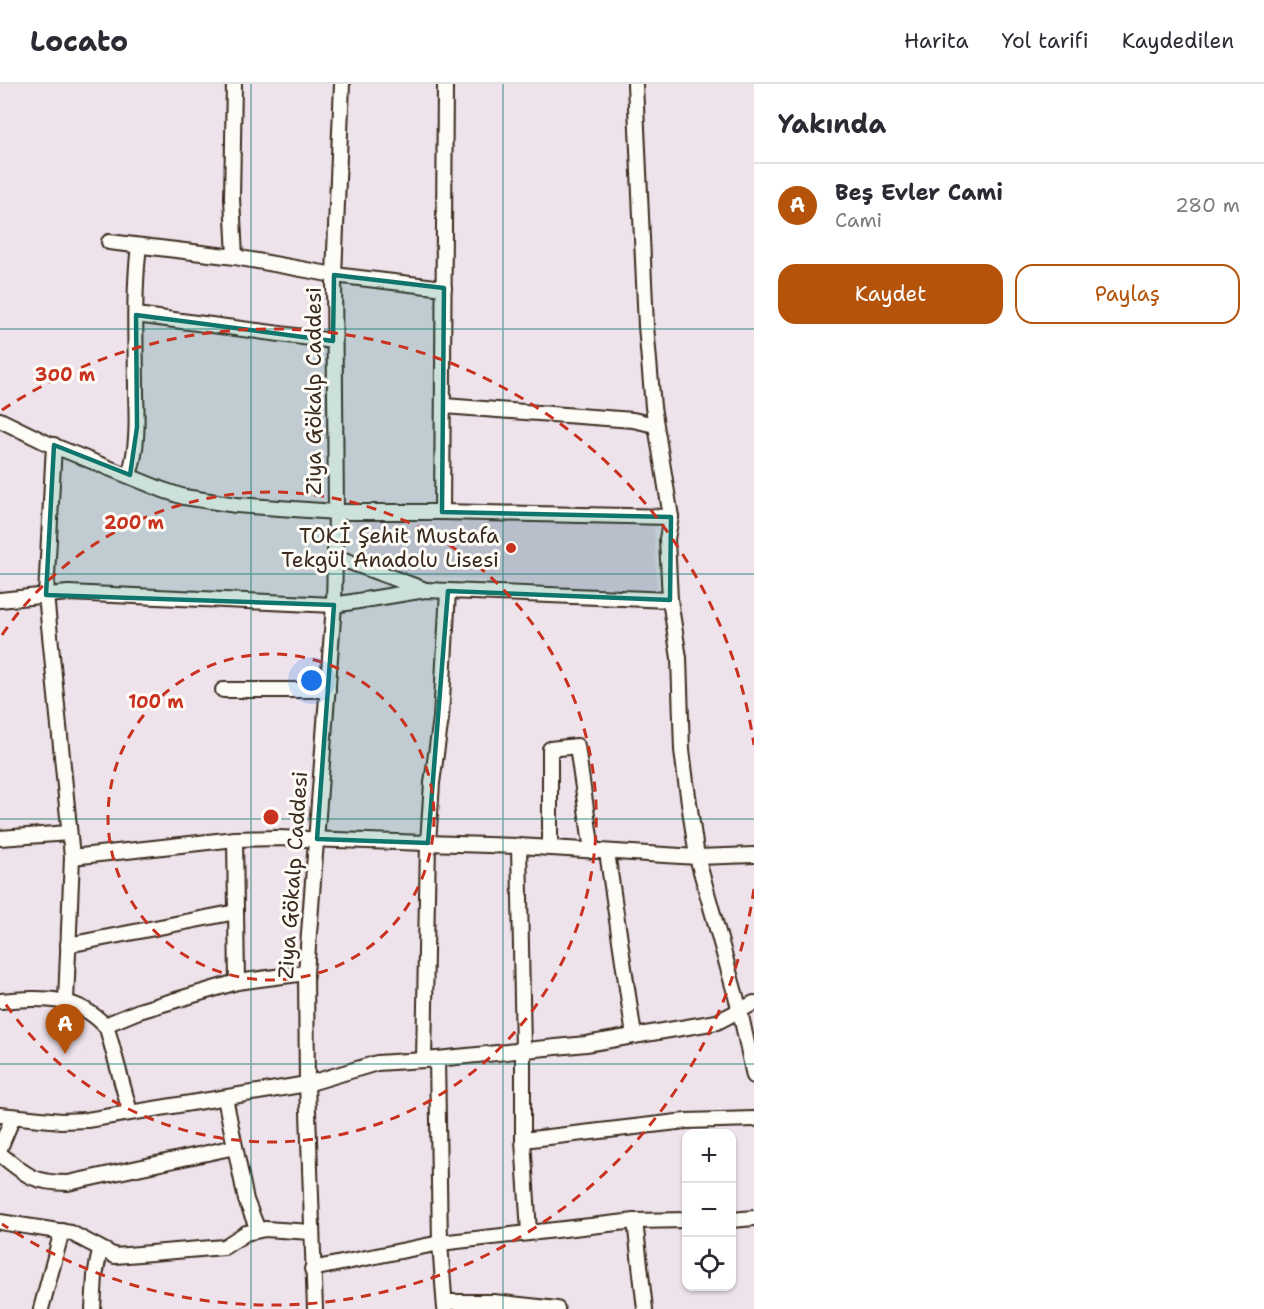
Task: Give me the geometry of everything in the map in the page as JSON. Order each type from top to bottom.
[{"type":"street","points":[[234,84],[232,198],[235,257]]},
{"type":"street","name":"Ziya Gökalp Caddesi","points":[[315,1309],[307,1084],[306,973],[336,557],[333,341],[342,84]]},
{"type":"street","points":[[442,512],[445,84]]},
{"type":"street","points":[[634,84],[646,326],[656,425],[671,517],[667,539],[670,600],[680,658],[682,750],[697,857],[740,1011],[754,1076]]},
{"type":"street","points":[[110,242],[235,257],[334,275],[444,288]]},
{"type":"street","points":[[129,475],[137,427],[136,273],[139,246]]},
{"type":"street","points":[[136,315],[333,341]]},
{"type":"street","points":[[444,406],[633,420],[656,425]]},
{"type":"street","points":[[0,420],[54,446],[184,497],[236,505],[336,512],[671,517]]},
{"type":"street","points":[[54,446],[46,596],[72,857],[66,1001]]},
{"type":"street","points":[[336,557],[425,590]]},
{"type":"street","points":[[0,600],[68,593],[334,604],[425,590],[670,600]]},
{"type":"street","points":[[448,591],[441,718],[432,783],[428,843],[430,1059],[445,1305],[492,1302],[556,1309]]},
{"type":"street","points":[[223,690],[328,690]]},
{"type":"street","points":[[550,848],[550,749],[577,746],[592,851]]},
{"type":"street","points":[[0,838],[69,833]]},
{"type":"street","points":[[72,857],[235,839],[317,839],[519,846],[697,857],[754,855]]},
{"type":"street","points":[[235,839],[237,982]]},
{"type":"street","points":[[519,846],[523,1140],[529,1232]]},
{"type":"street","points":[[607,852],[634,1036]]},
{"type":"street","points":[[68,945],[236,912]]},
{"type":"street","points":[[105,1025],[139,1011],[237,982],[306,973]]},
{"type":"street","points":[[0,1001],[66,1001],[83,1009],[105,1025],[111,1038],[130,1112]]},
{"type":"street","points":[[0,1148],[7,1116],[61,1121],[87,1120],[307,1084],[377,1062],[586,1044],[717,1022],[754,1003]]},
{"type":"street","points":[[225,1098],[246,1200],[258,1230]]},
{"type":"street","points":[[523,1140],[686,1121],[754,1119]]},
{"type":"street","points":[[0,1154],[32,1179],[50,1183],[68,1183],[235,1147]]},
{"type":"street","points":[[736,1220],[754,1218]]},
{"type":"street","points":[[312,1269],[440,1243],[635,1221],[682,1220]]},
{"type":"street","points":[[635,1221],[645,1309]]},
{"type":"street","points":[[0,1222],[71,1233],[99,1250],[115,1256],[224,1246],[246,1233],[265,1229],[311,1232]]},
{"type":"street","points":[[42,1309],[62,1232]]},
{"type":"street","points":[[93,1309],[99,1250]]},
{"type":"highlighted area","points":[[334,275],[444,288],[442,512],[671,517],[670,600],[448,591],[428,843],[317,839],[334,605],[46,595],[54,445],[130,475],[137,427],[136,315],[333,341]]},
{"type":"shaded area","name":"TOKİ Şehit Mustafa Tekgül Anadolu Lisesi","points":[[352,516],[654,522],[657,594],[401,574],[373,556],[360,540]]},
{"type":"place","name":"TOKİ Şehit Mustafa Tekgül Anadolu Lisesi","points":[[511,548]]},
{"type":"place","name":"Beş Evler Cami","points":[[65,1054]]}]
